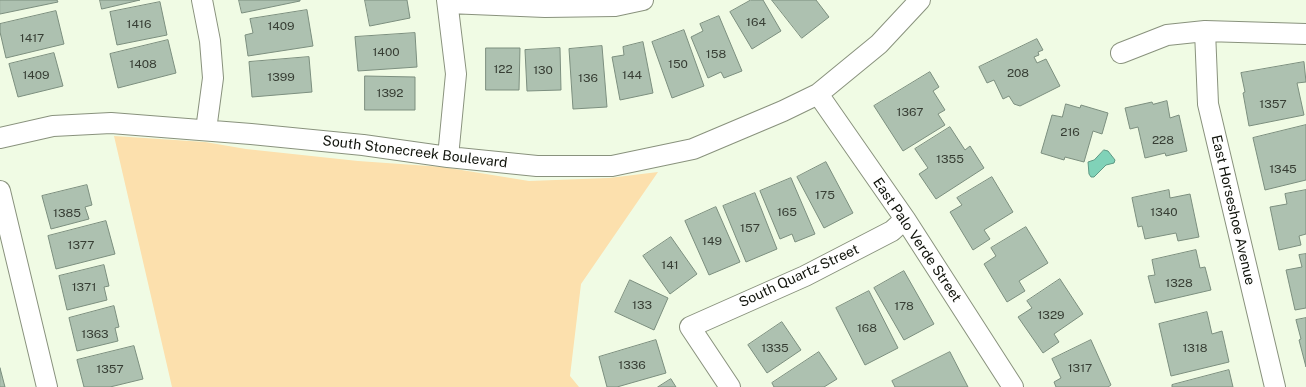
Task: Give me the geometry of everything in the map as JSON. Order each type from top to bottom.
[{"type":"street","points":[[202,0],[210,41],[213,78],[206,130]]},
{"type":"street","points":[[448,157],[456,74],[447,2],[545,7],[615,6],[644,0]]},
{"type":"street","name":"South Stonecreek Boulevard","points":[[0,138],[53,126],[111,123],[206,130],[363,145],[448,157],[537,166],[612,166],[693,149],[770,117],[818,94],[879,44],[920,0]]},
{"type":"street","points":[[1121,53],[1167,35],[1205,31],[1306,34]]},
{"type":"street","name":"East Horseshoe Avenue","points":[[1205,31],[1208,104],[1275,387]]},
{"type":"street","name":"East Palo Verde Street","points":[[818,94],[905,219],[1013,387]]},
{"type":"street","points":[[0,191],[47,387]]},
{"type":"street","name":"South Quartz Street","points":[[730,387],[690,327],[805,276],[892,231],[905,219]]},
{"type":"shaded area","points":[[114,136],[205,142],[246,149],[358,161],[443,167],[529,181],[609,178],[658,172],[581,284],[570,376],[579,387],[172,387]]},
{"type":"water","points":[[1104,150],[1108,151],[1115,160],[1114,163],[1106,165],[1094,177],[1091,177],[1089,174],[1088,162],[1094,160]]},
{"type":"building","points":[[0,0],[57,0],[58,2],[0,14]]},
{"type":"building","points":[[100,0],[140,0],[102,9]]},
{"type":"building","points":[[239,0],[300,0],[300,1],[242,13]]},
{"type":"building","points":[[365,0],[407,0],[410,18],[370,26]]},
{"type":"building","points":[[751,0],[763,0],[781,31],[752,49],[730,12]]},
{"type":"building","points":[[772,0],[816,0],[829,17],[802,38]]},
{"type":"building","points":[[160,2],[167,35],[117,45],[110,12]]},
{"type":"building","points":[[307,10],[313,46],[248,56],[245,35],[253,33],[250,19]]},
{"type":"building","points":[[56,11],[64,44],[6,58],[0,32],[0,24]]},
{"type":"building","points":[[719,16],[742,71],[724,78],[721,72],[708,78],[691,37],[703,31],[700,24]]},
{"type":"building","points":[[684,30],[704,86],[672,98],[652,42]]},
{"type":"building","points":[[415,33],[417,67],[358,71],[355,37]]},
{"type":"building","points":[[1037,39],[1043,50],[1038,52],[1039,55],[1034,57],[1037,63],[1046,59],[1060,86],[1020,106],[1014,104],[1009,96],[1003,99],[994,80],[987,83],[979,67]]},
{"type":"building","points":[[168,40],[176,73],[118,88],[110,54]]},
{"type":"building","points":[[643,42],[653,93],[620,100],[612,57],[624,55],[623,47]]},
{"type":"building","points":[[602,46],[607,107],[573,109],[569,49]]},
{"type":"building","points":[[486,48],[520,48],[519,90],[486,90]]},
{"type":"building","points":[[560,48],[561,90],[527,91],[525,50]]},
{"type":"building","points":[[54,53],[63,86],[18,97],[9,64]]},
{"type":"building","points":[[309,57],[312,92],[252,97],[249,62]]},
{"type":"building","points":[[1304,62],[1306,82],[1297,83],[1304,115],[1249,126],[1241,73]]},
{"type":"building","points":[[930,72],[939,87],[933,91],[945,110],[938,114],[945,125],[903,151],[874,106]]},
{"type":"building","points":[[365,76],[415,77],[415,110],[365,110]]},
{"type":"building","points":[[1167,101],[1170,118],[1179,115],[1187,151],[1166,156],[1165,153],[1145,158],[1138,127],[1130,129],[1125,108],[1152,102],[1153,104]]},
{"type":"building","points":[[1066,104],[1080,108],[1081,105],[1108,113],[1102,134],[1093,131],[1084,162],[1065,157],[1064,160],[1041,153],[1052,115],[1062,117]]},
{"type":"building","points":[[1306,125],[1306,180],[1265,190],[1253,138]]},
{"type":"building","points":[[950,127],[965,150],[970,146],[984,168],[936,199],[919,174],[928,168],[915,149]]},
{"type":"building","points":[[826,162],[853,213],[824,228],[797,177]]},
{"type":"building","points":[[992,177],[1013,212],[984,230],[990,239],[973,250],[950,212],[962,205],[957,198]]},
{"type":"building","points":[[791,178],[815,234],[795,242],[792,234],[780,239],[760,191]]},
{"type":"building","points":[[87,185],[92,205],[85,207],[89,219],[51,229],[42,196]]},
{"type":"building","points":[[1169,190],[1170,198],[1190,194],[1199,237],[1178,241],[1176,233],[1145,239],[1142,226],[1138,227],[1132,198]]},
{"type":"building","points":[[1306,190],[1306,234],[1299,236],[1301,245],[1279,250],[1270,207],[1287,204],[1285,194]]},
{"type":"building","points":[[755,193],[777,249],[746,262],[723,206]]},
{"type":"building","points":[[716,207],[740,262],[709,275],[685,221]]},
{"type":"building","points":[[106,221],[115,254],[56,269],[48,236]]},
{"type":"building","points":[[1026,227],[1048,263],[1019,281],[1025,291],[1007,302],[984,264],[996,256],[991,248]]},
{"type":"building","points":[[671,237],[697,274],[670,294],[643,256]]},
{"type":"building","points":[[1196,250],[1200,268],[1205,267],[1211,290],[1155,303],[1148,276],[1155,275],[1152,260]]},
{"type":"building","points":[[1306,254],[1306,308],[1295,310],[1286,270],[1302,267],[1299,255]]},
{"type":"building","points":[[104,265],[109,286],[104,287],[107,300],[67,310],[59,276]]},
{"type":"building","points":[[904,271],[934,324],[904,340],[874,288]]},
{"type":"building","points":[[1060,279],[1083,314],[1054,334],[1059,342],[1043,353],[1018,317],[1032,308],[1027,301]]},
{"type":"building","points":[[630,280],[668,298],[654,330],[615,312]]},
{"type":"building","points":[[869,291],[898,348],[865,365],[836,308]]},
{"type":"building","points":[[114,306],[119,327],[115,328],[118,341],[77,351],[69,318]]},
{"type":"building","points":[[1207,312],[1212,334],[1222,331],[1229,362],[1171,376],[1159,324]]},
{"type":"building","points":[[1306,318],[1306,367],[1299,340],[1301,339],[1296,320]]},
{"type":"building","points":[[782,322],[801,350],[767,373],[748,345]]},
{"type":"building","points":[[656,340],[666,373],[617,387],[607,387],[599,357]]},
{"type":"building","points":[[1091,340],[1111,385],[1108,387],[1056,387],[1054,382],[1061,378],[1052,359]]},
{"type":"building","points":[[134,346],[143,379],[110,387],[84,387],[77,360]]},
{"type":"building","points":[[819,352],[837,379],[824,387],[774,387],[772,383]]},
{"type":"building","points":[[950,352],[968,387],[895,387],[892,381]]},
{"type":"building","points":[[0,368],[5,387],[0,387]]},
{"type":"building","points":[[1229,370],[1233,387],[1172,387],[1172,385]]},
{"type":"building","points":[[671,379],[676,387],[658,387]]}]
